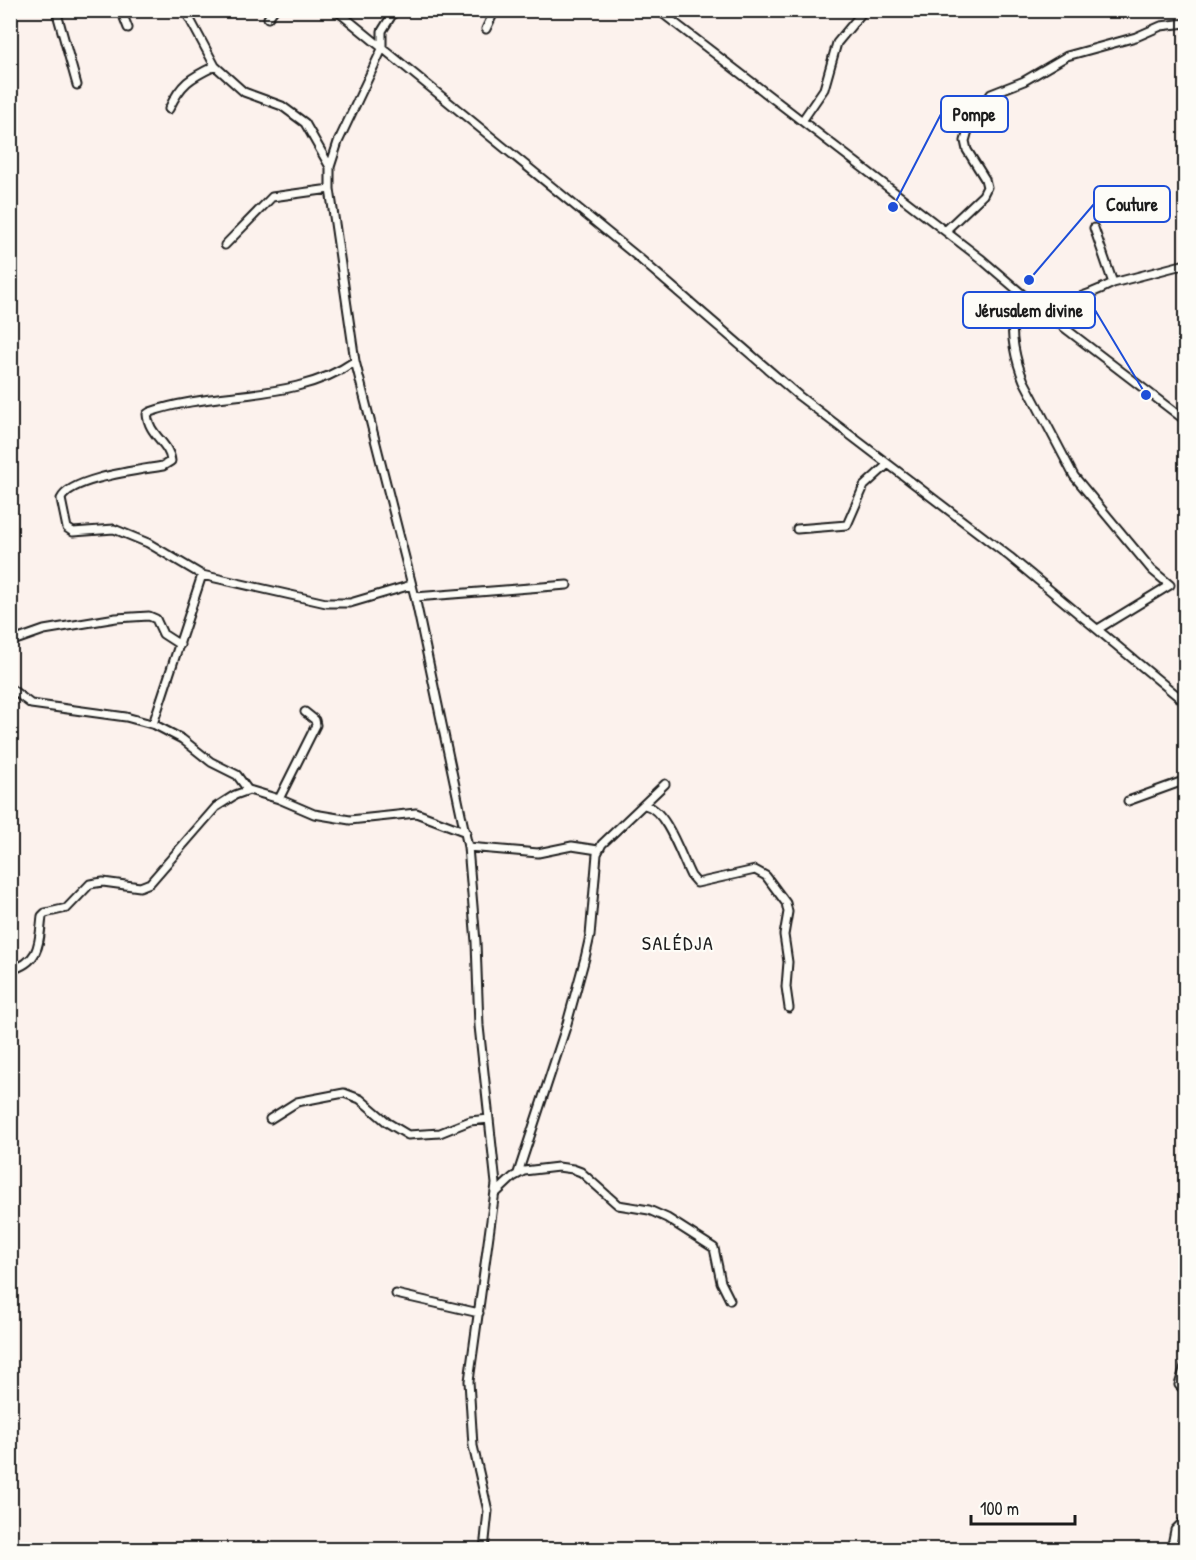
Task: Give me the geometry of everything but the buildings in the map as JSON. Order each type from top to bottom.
[{"type":"street","points":[[56,10],[77,85]]},
{"type":"street","points":[[121,10],[128,28]]},
{"type":"street","points":[[185,10],[215,66],[244,92],[291,111],[305,123],[330,167]]},
{"type":"street","points":[[268,18],[274,10]]},
{"type":"street","points":[[336,10],[639,258],[799,396],[1010,556],[1185,703]]},
{"type":"street","points":[[395,10],[382,31],[382,49],[363,84],[330,167],[330,189],[355,361],[415,597],[468,847],[477,942],[478,1017],[495,1170],[495,1194],[484,1254],[479,1313],[468,1392],[475,1460],[488,1511],[484,1550]]},
{"type":"street","points":[[486,29],[495,10]]},
{"type":"street","points":[[658,10],[945,231],[1036,306],[1185,421]]},
{"type":"street","points":[[802,121],[824,89],[837,43],[861,14]]},
{"type":"street","points":[[945,231],[983,195],[987,187],[985,179],[967,150],[965,141],[969,127],[991,94],[1024,81],[1067,56],[1136,37],[1161,26],[1185,23]]},
{"type":"street","points":[[169,109],[178,89],[190,79],[215,66]]},
{"type":"street","points":[[225,245],[272,197],[330,189]]},
{"type":"street","points":[[1094,228],[1113,283]]},
{"type":"street","points":[[1098,629],[1170,585],[1152,570],[1074,476],[1018,366],[1013,336],[1014,317],[1021,310],[1069,300],[1113,283],[1185,264]]},
{"type":"street","points":[[355,361],[303,386],[179,404],[150,412],[147,414],[148,425],[170,455],[169,464],[70,488],[61,497],[67,528],[70,531],[117,530],[148,543],[202,575],[263,590],[341,604],[411,585]]},
{"type":"street","points":[[797,529],[847,525],[864,486],[888,464]]},
{"type":"street","points":[[153,724],[202,575]]},
{"type":"street","points":[[415,597],[567,585]]},
{"type":"street","points":[[10,642],[44,630],[116,618],[149,616],[156,619],[163,634],[180,645]]},
{"type":"street","points":[[10,688],[31,704],[126,717],[153,724],[182,739],[211,762],[237,775],[248,790]]},
{"type":"street","points":[[279,799],[316,725],[315,720],[305,712]]},
{"type":"street","points":[[1128,801],[1185,780]]},
{"type":"street","points":[[495,1194],[518,1173],[566,1027],[590,936],[594,866],[598,850],[665,784]]},
{"type":"street","points":[[10,970],[22,965],[35,953],[40,942],[41,920],[45,912],[68,907],[90,884],[103,882],[140,886],[150,883],[216,807],[248,790],[279,799],[314,814],[350,820],[416,813],[466,832]]},
{"type":"street","points":[[645,805],[654,807],[663,818],[691,876],[697,883],[755,870],[761,872],[774,885],[786,903],[788,912],[784,935],[789,1008]]},
{"type":"street","points":[[468,847],[537,853],[572,846],[598,850]]},
{"type":"street","points":[[270,1119],[297,1102],[344,1093],[360,1099],[388,1123],[408,1136],[440,1133],[470,1121],[489,1119]]},
{"type":"street","points":[[518,1173],[547,1167],[573,1169],[581,1172],[618,1205],[649,1210],[683,1227],[716,1250],[719,1275],[730,1300]]},
{"type":"street","points":[[396,1294],[479,1313]]},
{"type":"street","points":[[1185,1363],[1179,1385],[1185,1391]]},
{"type":"street","points":[[1171,1550],[1175,1530],[1183,1522]]},
{"type":"place","name":"Pompe","points":[[893,207]]},
{"type":"place","name":"Couture","points":[[1029,280]]},
{"type":"place","name":"Jérusalem divine","points":[[1146,395]]},
{"type":"district","name":"SALÉDJA","points":[[678,943]]}]
